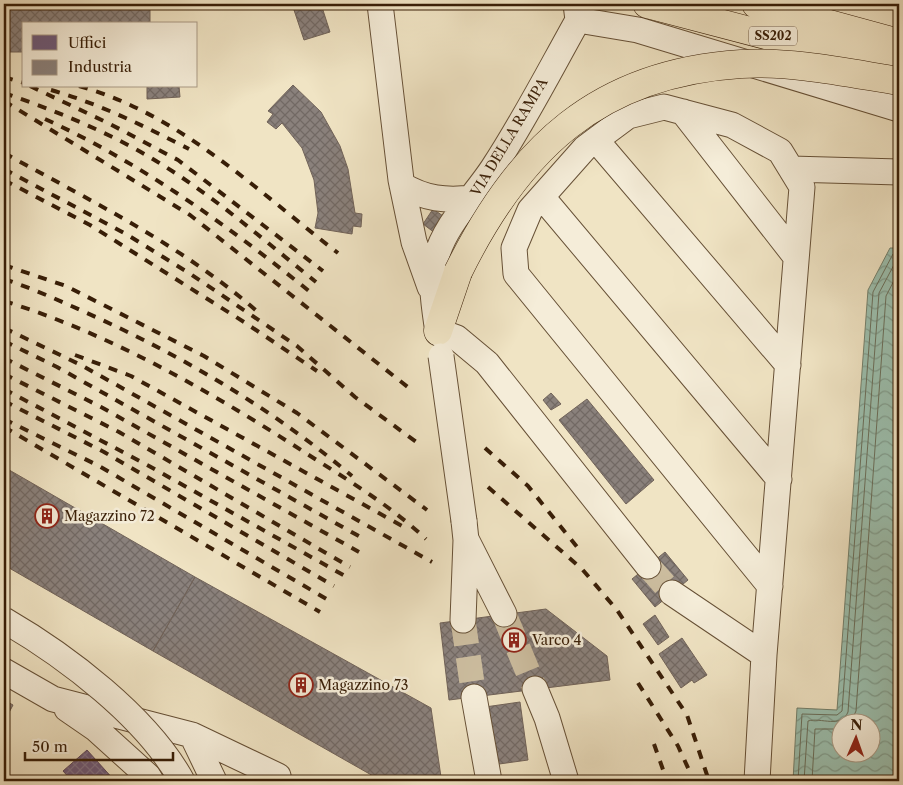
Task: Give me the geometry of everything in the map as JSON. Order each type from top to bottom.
[{"type":"highway","name":"SS202","points":[[647,4],[899,70]]},
{"type":"highway","name":"SS202","points":[[756,4],[899,43]]},
{"type":"highway","points":[[439,344],[458,272],[472,244],[511,184],[542,148],[589,109],[629,87],[661,77],[698,69],[742,64],[814,69],[899,81]]},
{"type":"street","name":"VIA DELLA RAMPA","points":[[380,4],[402,185],[414,242],[434,298]]},
{"type":"street","name":"VIA DELLA RAMPA","points":[[385,35],[390,4]]},
{"type":"street","name":"VIA DELLA RAMPA","points":[[463,620],[465,530],[439,344],[434,298],[435,259],[446,234],[502,152],[577,12]]},
{"type":"street","points":[[577,12],[899,109]]},
{"type":"street","points":[[757,781],[764,655],[780,479],[802,187],[780,151],[732,125],[664,107],[628,116],[585,148],[530,210],[514,248],[516,274],[770,586]]},
{"type":"street","points":[[684,112],[796,258]]},
{"type":"street","points":[[596,140],[788,364]]},
{"type":"street","points":[[791,169],[899,172]]},
{"type":"street","points":[[402,185],[415,193],[435,199],[472,198]]},
{"type":"street","points":[[542,196],[780,479]]},
{"type":"street","points":[[439,344],[457,338],[487,362],[648,566]]},
{"type":"street","name":"VIA DELLA RAMPA","points":[[465,530],[504,614]]},
{"type":"street","points":[[672,593],[764,655]]},
{"type":"street","points":[[4,620],[76,667],[116,703],[148,733],[169,760],[182,781]]},
{"type":"street","points":[[4,671],[53,699],[96,728],[148,776],[151,781]]},
{"type":"street","points":[[535,689],[548,718],[566,781]]},
{"type":"street","points":[[474,697],[489,781]]},
{"type":"street","points":[[53,699],[192,735],[278,776],[278,781]]},
{"type":"street","points":[[192,735],[214,781]]},
{"type":"water","points":[[890,248],[899,248],[899,781],[793,781],[797,708],[837,710],[868,290]]},
{"type":"building: Uffici","points":[[87,750],[115,781],[72,781],[63,771]]},
{"type":"building: Industria","points":[[4,4],[150,4],[150,22],[22,22],[22,52],[4,52]]},
{"type":"building: Industria","points":[[292,4],[321,4],[330,32],[304,40]]},
{"type":"building: Industria","points":[[293,85],[321,112],[340,146],[348,169],[355,213],[362,214],[361,227],[353,226],[352,234],[315,228],[318,213],[314,180],[302,148],[282,123],[276,129],[267,122],[273,114],[268,111]]},
{"type":"building: Industria","points":[[147,88],[179,88],[180,97],[147,99]]},
{"type":"building: Industria","points":[[433,209],[446,218],[435,233],[423,224]]},
{"type":"building: Industria","points":[[551,393],[561,404],[551,410],[543,400]]},
{"type":"building: Industria","points":[[587,399],[654,480],[626,504],[559,420]]},
{"type":"building: Industria","name":"Magazzino 72","points":[[4,467],[195,577],[153,651],[4,565]]},
{"type":"building: Industria","points":[[665,552],[688,580],[655,607],[632,579]]},
{"type":"building: Industria","name":"Magazzino 73","points":[[195,577],[431,708],[441,777],[412,781],[382,781],[153,651]]},
{"type":"building: Industria","name":"Varco 4","points":[[546,609],[607,656],[610,680],[449,700],[440,623]]},
{"type":"building: Industria","points":[[655,615],[669,637],[658,645],[643,624]]},
{"type":"building: Industria","points":[[682,638],[707,675],[694,683],[692,680],[681,688],[659,654]]},
{"type":"building: Industria","points":[[4,700],[13,705],[4,722]]},
{"type":"building: Industria","points":[[520,702],[528,760],[492,765],[485,707]]},
{"type":"tunnel","points":[[648,566],[672,593]]},
{"type":"tunnel","points":[[504,614],[535,689]]},
{"type":"tunnel","points":[[463,620],[474,697]]},
{"type":"railway","points":[[879,4],[899,9]]},
{"type":"railway","points":[[4,77],[22,82]]},
{"type":"railway","points":[[34,88],[110,124],[178,160],[323,271]]},
{"type":"railway","points":[[85,88],[116,99],[151,115],[184,135],[247,180],[338,253]]},
{"type":"railway","points":[[51,90],[104,109],[189,149]]},
{"type":"railway","points":[[4,93],[84,124],[143,153],[221,205],[316,282]]},
{"type":"railway","points":[[4,101],[190,215],[409,388]]},
{"type":"railway","points":[[45,119],[81,136],[149,175],[247,242],[309,291]]},
{"type":"railway","points":[[4,153],[104,207],[168,246],[230,289],[259,313]]},
{"type":"railway","points":[[4,169],[126,234],[192,275],[297,346],[355,397],[419,444]]},
{"type":"railway","points":[[4,180],[90,225],[244,322],[317,371]]},
{"type":"railway","points":[[4,265],[66,286],[204,356],[297,413],[427,510]]},
{"type":"railway","points":[[4,279],[40,292],[98,318],[198,369],[293,430],[352,476]]},
{"type":"railway","points":[[4,301],[85,331],[125,349],[203,390],[358,487],[386,506],[426,539]]},
{"type":"railway","points":[[4,328],[81,365],[432,562]]},
{"type":"railway","points":[[4,341],[57,367],[364,539]]},
{"type":"railway","points":[[75,355],[131,376],[404,527]]},
{"type":"railway","points":[[4,358],[101,407],[359,552]]},
{"type":"railway","points":[[4,374],[119,432],[350,567]]},
{"type":"railway","points":[[4,389],[149,466],[345,576]]},
{"type":"railway","points":[[4,401],[104,452],[334,586]]},
{"type":"railway","points":[[4,419],[99,466],[330,601]]},
{"type":"railway","points":[[4,427],[320,612]]},
{"type":"railway","points":[[485,448],[528,486],[578,548]]},
{"type":"railway","points":[[488,487],[582,569],[617,610],[687,715],[709,781]]},
{"type":"railway","points":[[638,683],[678,746],[694,781]]},
{"type":"railway","points":[[654,744],[667,781]]},
{"type":"place","name":"Magazzino 72","points":[[47,516]]},
{"type":"place","name":"Varco 4","points":[[514,640]]},
{"type":"place","name":"Magazzino 73","points":[[301,685]]}]
